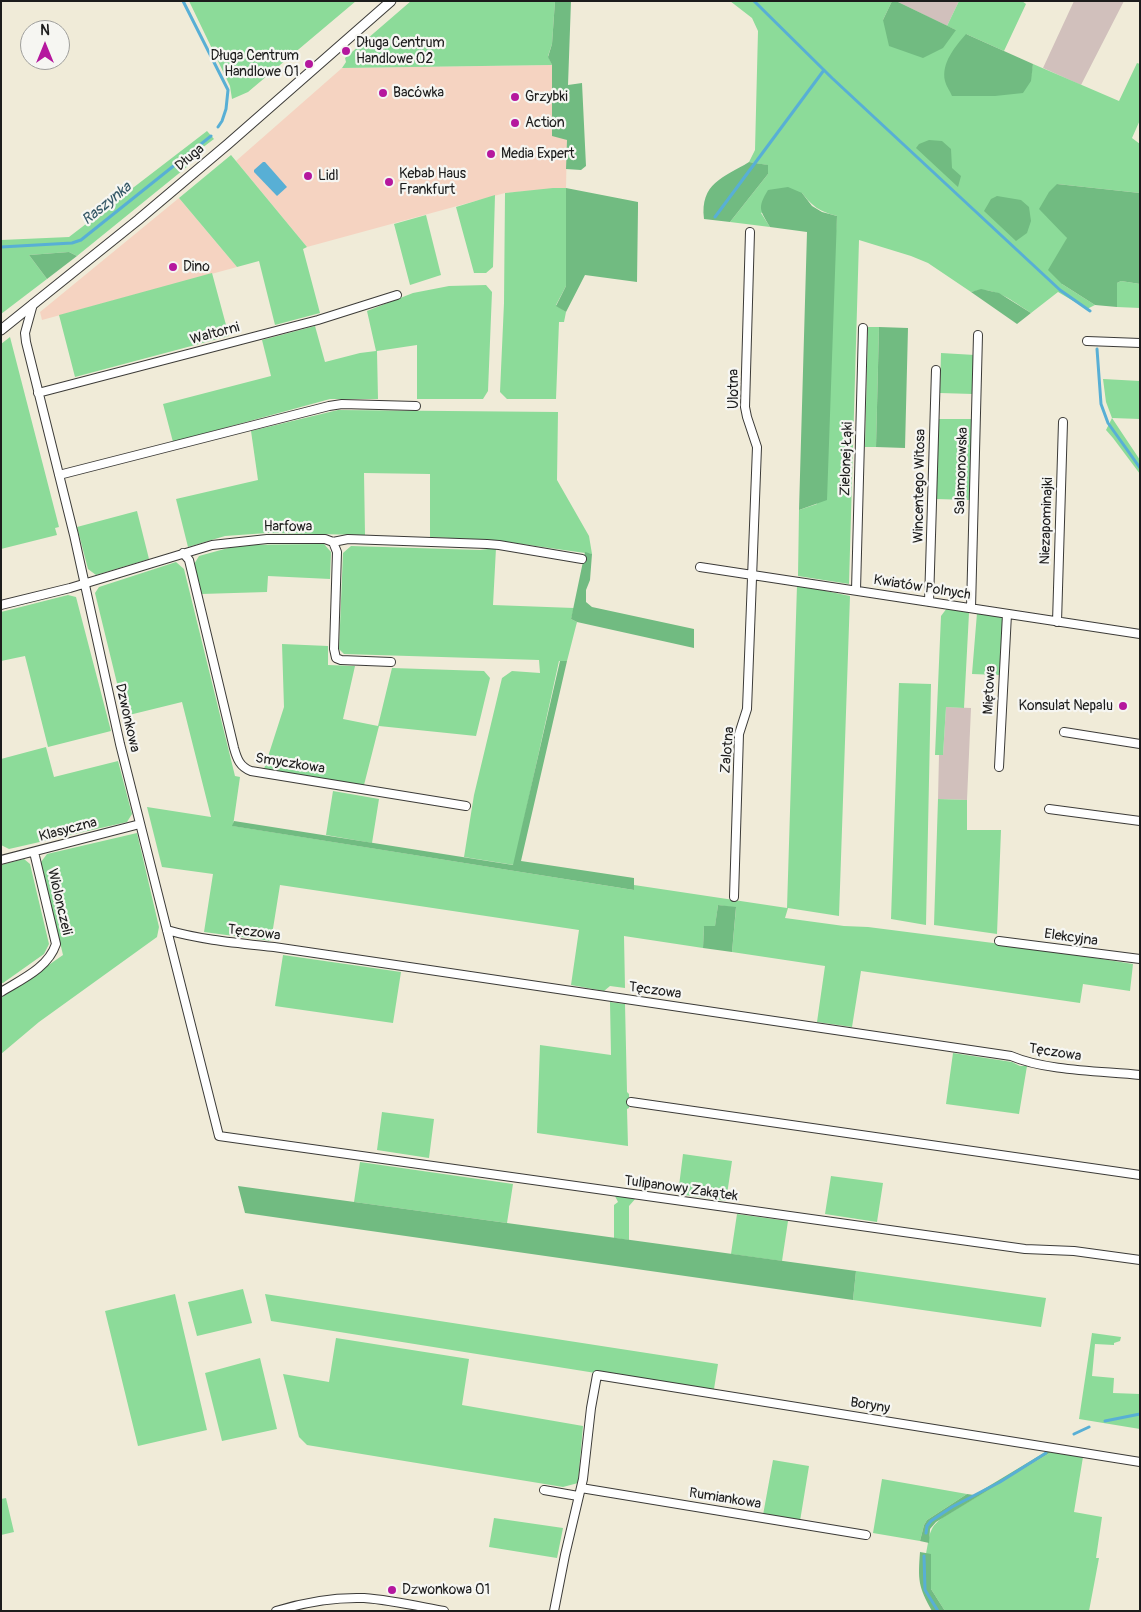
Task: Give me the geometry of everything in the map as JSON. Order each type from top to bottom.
[{"type":"street","name":"Długa","points":[[1,330],[138,220],[391,1]]},
{"type":"street","name":"Ulotna","points":[[750,232],[745,407],[757,447],[753,575]]},
{"type":"street","name":"Waltorni","points":[[38,393],[318,320],[397,294]]},
{"type":"street","name":"Dzwonkowa","points":[[33,304],[25,333],[38,393],[59,475],[120,744],[219,1136]]},
{"type":"street","name":"Zielonej Łąki","points":[[856,590],[863,328]]},
{"type":"street","name":"Salamonowska","points":[[971,608],[978,335]]},
{"type":"street","points":[[1087,341],[1140,344]]},
{"type":"street","name":"Wincentego Witosa","points":[[930,602],[936,370]]},
{"type":"street","points":[[59,475],[329,406],[342,404],[416,406]]},
{"type":"street","name":"Niezapominajki","points":[[1057,622],[1063,422]]},
{"type":"street","name":"Harfowa","points":[[1,605],[84,583],[212,544],[240,541],[325,539],[333,542],[348,540],[499,544],[582,559]]},
{"type":"street","points":[[333,542],[337,552],[334,649],[336,658],[341,660],[391,662]]},
{"type":"street","name":"Smyczkowa","points":[[183,554],[189,560],[234,748],[243,767],[260,773],[466,806]]},
{"type":"street","name":"Kwiatów Polnych","points":[[700,567],[1140,634]]},
{"type":"street","name":"Zalotna","points":[[734,897],[739,734],[747,709],[753,575]]},
{"type":"street","name":"Miętowa","points":[[999,767],[1007,614]]},
{"type":"street","points":[[1064,732],[1140,744]]},
{"type":"street","points":[[1049,809],[1140,822]]},
{"type":"street","name":"Klasyczna","points":[[1,860],[140,824]]},
{"type":"street","name":"Wiolonczeli","points":[[1,992],[39,968],[53,954],[56,944],[34,852]]},
{"type":"street","name":"Tęczowa","points":[[167,930],[233,943],[274,947],[1012,1056],[1024,1062],[1053,1067],[1140,1075]]},
{"type":"street","name":"Elekcyjna","points":[[999,941],[1140,959]]},
{"type":"street","points":[[631,1102],[1140,1175]]},
{"type":"street","name":"Tulipanowy Zakątek","points":[[219,1136],[1025,1249],[1074,1251],[1140,1260]]},
{"type":"street","name":"Boryny","points":[[581,1488],[597,1376],[1140,1462]]},
{"type":"street","points":[[554,1611],[581,1488]]},
{"type":"street","name":"Rumiankowa","points":[[581,1488],[866,1535]]},
{"type":"street","points":[[544,1490],[578,1496]]},
{"type":"street","points":[[276,1611],[319,1601],[354,1598],[391,1601],[444,1611]]},
{"type":"shaded area","points":[[896,1],[959,1],[947,26]]},
{"type":"shaded area","points":[[1074,1],[1124,1],[1081,85],[1043,68]]},
{"type":"shaded area","points":[[552,65],[565,139],[567,140],[566,188],[505,193],[307,247],[236,161],[342,68]]},
{"type":"shaded area","points":[[179,198],[237,267],[42,320],[40,312]]},
{"type":"shaded area","points":[[946,707],[971,708],[967,800],[938,799],[939,755],[943,755]]},
{"type":"green space","points":[[189,1],[356,1],[248,92],[232,99],[230,86]]},
{"type":"green space","points":[[411,1],[555,1],[552,44],[548,56],[552,65],[342,68],[346,62],[345,58]]},
{"type":"green space","points":[[555,1],[571,1],[568,85],[582,83],[586,166],[581,170],[566,169],[567,140],[552,136],[552,65],[548,57],[552,44]]},
{"type":"green space","points":[[730,1],[892,1],[883,20],[956,30],[947,26],[959,1],[1022,1],[1026,4],[1004,51],[966,34],[1030,81],[1033,64],[1119,101],[1137,63],[1140,64],[1140,120],[1132,138],[1140,144],[1140,193],[1057,184],[1067,238],[1062,284],[1095,305],[1087,309],[1058,292],[1031,313],[1010,299],[995,292],[979,290],[971,292],[928,263],[859,240],[849,584],[798,576],[799,510],[817,504],[837,216],[817,208],[802,193],[761,213],[770,227],[730,222],[768,174],[767,165],[749,162],[755,150],[758,31],[752,18]]},
{"type":"green space","points":[[892,1],[896,1],[956,30],[943,48],[923,58],[889,46],[883,20]]},
{"type":"green space","points":[[966,34],[1033,64],[1031,81],[1023,93],[995,96],[952,96],[945,81],[945,68],[950,56]]},
{"type":"green space","points":[[207,131],[214,139],[190,157],[188,166],[77,256],[69,252],[29,255],[47,279],[1,314],[1,240],[69,237]]},
{"type":"green space","points":[[929,140],[942,141],[951,149],[952,168],[961,176],[958,187],[916,148],[919,144]]},
{"type":"green space","points":[[231,155],[307,247],[303,249],[320,313],[275,325],[259,261],[237,267],[179,198]]},
{"type":"green space","points":[[749,162],[768,165],[768,174],[730,222],[704,219],[706,197],[710,189],[722,178]]},
{"type":"green space","points":[[1057,184],[1140,193],[1140,284],[1121,281],[1117,283],[1117,307],[1095,305],[1062,284],[1048,270],[1067,238],[1039,209],[1049,192]]},
{"type":"green space","points":[[788,187],[802,193],[812,206],[822,212],[837,216],[827,500],[799,510],[807,232],[770,227],[761,209],[762,201],[768,190]]},
{"type":"green space","points":[[566,188],[566,286],[556,305],[566,312],[564,322],[559,322],[556,399],[507,399],[500,392],[504,303],[505,193]]},
{"type":"green space","points":[[566,188],[638,202],[638,208],[637,282],[585,275],[566,312],[556,306],[566,286]]},
{"type":"green space","points":[[495,195],[493,267],[486,273],[474,273],[456,207]]},
{"type":"green space","points":[[997,196],[1021,200],[1029,207],[1031,221],[1027,233],[1016,241],[984,211],[991,199]]},
{"type":"green space","points":[[426,215],[441,275],[410,285],[394,224]]},
{"type":"green space","points":[[69,252],[77,256],[47,279],[29,255]]},
{"type":"green space","points":[[212,273],[229,336],[75,377],[59,315]]},
{"type":"green space","points":[[1121,281],[1140,284],[1140,308],[1117,307],[1117,283]]},
{"type":"green space","points":[[486,285],[492,292],[488,391],[483,399],[417,399],[417,345],[377,351],[378,399],[330,399],[173,442],[163,404],[271,376],[262,340],[315,326],[325,362],[376,351],[367,311],[413,293],[449,286]]},
{"type":"green space","points":[[981,289],[999,293],[1031,313],[1017,324],[971,292]]},
{"type":"green space","points":[[868,327],[879,327],[876,447],[865,447]]},
{"type":"green space","points":[[879,327],[908,328],[905,448],[876,447]]},
{"type":"green space","points":[[10,337],[59,527],[55,528],[57,535],[1,549],[1,344]]},
{"type":"green space","points":[[941,353],[975,355],[973,394],[940,393]]},
{"type":"green space","points":[[1103,379],[1140,381],[1140,419],[1112,418],[1106,402]]},
{"type":"green space","points":[[338,410],[558,412],[557,480],[589,536],[592,554],[493,540],[430,537],[430,474],[364,473],[365,535],[267,533],[225,536],[188,547],[176,499],[258,480],[251,431]]},
{"type":"green space","points":[[1112,418],[1140,460],[1140,474],[1106,430]]},
{"type":"green space","points":[[939,419],[972,419],[969,500],[936,499]]},
{"type":"green space","points":[[137,511],[149,559],[96,575],[88,569],[77,527]]},
{"type":"green space","points":[[324,544],[331,552],[330,579],[268,576],[267,592],[201,594],[193,566],[199,556],[239,545]]},
{"type":"green space","points":[[351,546],[480,550],[496,548],[493,605],[574,608],[571,619],[577,622],[567,661],[559,661],[514,865],[464,857],[474,795],[502,678],[512,671],[540,673],[539,660],[344,654],[339,649],[343,553]]},
{"type":"green space","points":[[585,552],[592,554],[586,602],[592,607],[694,629],[694,648],[577,622],[571,619]]},
{"type":"green space","points":[[176,562],[184,569],[235,776],[240,777],[233,826],[634,890],[634,885],[787,908],[797,585],[850,596],[839,916],[788,908],[785,918],[1040,949],[1133,964],[1130,991],[1083,984],[1080,1003],[861,971],[852,1027],[817,1022],[825,966],[732,952],[736,908],[718,905],[715,927],[704,926],[703,948],[624,936],[625,988],[610,986],[604,991],[571,985],[579,930],[280,885],[271,941],[204,932],[213,874],[162,867],[147,807],[211,817],[182,702],[125,716],[95,593],[99,587]]},
{"type":"green space","points":[[68,595],[76,597],[111,731],[48,747],[25,656],[1,661],[1,612]]},
{"type":"green space","points":[[947,608],[969,613],[964,708],[946,707],[943,755],[935,755],[941,616]]},
{"type":"green space","points":[[977,613],[1004,617],[999,675],[972,674]]},
{"type":"green space","points":[[282,644],[328,646],[328,665],[355,666],[343,719],[378,726],[392,668],[484,671],[490,678],[476,736],[379,726],[364,785],[264,769],[284,707]]},
{"type":"green space","points":[[560,661],[567,661],[521,861],[634,878],[634,890],[232,826],[234,821],[513,865]]},
{"type":"green space","points":[[899,683],[931,684],[926,925],[891,919]]},
{"type":"green space","points":[[46,747],[54,777],[118,761],[132,814],[127,822],[9,849],[1,845],[1,759]]},
{"type":"green space","points":[[333,791],[379,799],[372,843],[326,835]]},
{"type":"green space","points":[[938,799],[967,800],[967,830],[1001,830],[997,934],[934,925]]},
{"type":"green space","points":[[137,833],[159,927],[157,937],[39,1022],[1,1054],[1,998],[63,955],[41,862],[47,854]]},
{"type":"green space","points":[[24,859],[30,864],[49,944],[44,954],[1,983],[1,865]]},
{"type":"green space","points":[[718,905],[736,907],[732,952],[703,948],[704,926],[715,926]]},
{"type":"green space","points":[[283,955],[401,972],[393,1023],[275,1006]]},
{"type":"green space","points":[[610,1002],[625,1004],[627,1092],[629,1094],[629,1108],[627,1109],[628,1146],[537,1133],[540,1045],[611,1055]]},
{"type":"green space","points":[[953,1053],[1027,1066],[1019,1114],[946,1104]]},
{"type":"green space","points":[[382,1112],[434,1119],[429,1158],[377,1150]]},
{"type":"green space","points":[[683,1154],[732,1161],[726,1201],[678,1194]]},
{"type":"green space","points":[[360,1162],[513,1184],[507,1223],[354,1202]]},
{"type":"green space","points":[[831,1176],[883,1183],[877,1222],[825,1214]]},
{"type":"green space","points":[[238,1186],[856,1271],[853,1300],[245,1213]]},
{"type":"green space","points":[[614,1194],[636,1198],[629,1206],[629,1240],[614,1238],[614,1205],[618,1202]]},
{"type":"green space","points":[[737,1214],[788,1221],[782,1261],[731,1254]]},
{"type":"green space","points":[[856,1271],[1046,1298],[1041,1327],[853,1300]]},
{"type":"green space","points":[[243,1289],[252,1323],[197,1336],[188,1302]]},
{"type":"green space","points":[[175,1294],[207,1430],[138,1446],[105,1311]]},
{"type":"green space","points":[[265,1294],[718,1364],[714,1389],[608,1375],[271,1321]]},
{"type":"green space","points":[[1092,1333],[1121,1337],[1120,1341],[1114,1343],[1114,1345],[1095,1344],[1092,1376],[1114,1378],[1113,1393],[1140,1394],[1140,1429],[1079,1419]]},
{"type":"green space","points":[[336,1338],[469,1359],[462,1405],[583,1426],[578,1483],[563,1487],[307,1445],[299,1437],[283,1374],[329,1382]]},
{"type":"green space","points":[[260,1358],[277,1429],[222,1441],[205,1373]]},
{"type":"green space","points":[[1047,1451],[1051,1452],[936,1522],[930,1529],[929,1543],[920,1541],[927,1520],[967,1494],[974,1495]]},
{"type":"green space","points":[[1051,1452],[1083,1457],[1074,1512],[1102,1517],[1096,1558],[1099,1558],[1089,1611],[945,1611],[931,1589],[931,1554],[926,1554],[929,1537],[935,1524],[945,1516]]},
{"type":"green space","points":[[773,1460],[809,1466],[800,1521],[763,1515]]},
{"type":"green space","points":[[882,1479],[967,1494],[927,1520],[920,1541],[873,1533]]},
{"type":"green space","points":[[6,1498],[14,1532],[1,1535],[1,1499]]},
{"type":"green space","points":[[494,1518],[563,1528],[557,1558],[489,1547]]},
{"type":"green space","points":[[920,1552],[931,1554],[931,1589],[945,1611],[932,1611],[924,1595],[919,1576]]},
{"type":"water","points":[[263,162],[287,187],[277,196],[254,172]]},
{"type":"waterway","name":"Raszynka","points":[[183,1],[228,90],[226,109],[218,127]]},
{"type":"waterway","points":[[754,1],[832,78],[1060,290],[1090,311]]},
{"type":"waterway","points":[[715,217],[824,70]]},
{"type":"waterway","name":"Raszynka","points":[[1,247],[72,243],[81,240],[211,136]]},
{"type":"waterway","points":[[1097,349],[1101,404],[1108,423],[1140,468]]},
{"type":"waterway","points":[[1105,1421],[1140,1414]]},
{"type":"waterway","points":[[1074,1434],[1089,1427]]},
{"type":"waterway","points":[[926,1533],[927,1526],[931,1521],[952,1507],[1000,1482],[1046,1453]]},
{"type":"waterway","points":[[924,1556],[925,1590],[938,1611]]},
{"type":"place","name":"Długa Centrum Handlowe 02","points":[[346,51]]},
{"type":"place","name":"Długa Centrum Handlowe 01","points":[[309,64]]},
{"type":"place","name":"Bacówka","points":[[383,93]]},
{"type":"place","name":"Grzybki","points":[[515,97]]},
{"type":"place","name":"Action","points":[[515,123]]},
{"type":"place","name":"Media Expert","points":[[491,154]]},
{"type":"place","name":"Lidl","points":[[308,176]]},
{"type":"place","name":"Kebab Haus Frankfurt","points":[[389,182]]},
{"type":"place","name":"Dino","points":[[173,267]]},
{"type":"place","name":"Konsulat Nepalu","points":[[1123,706]]},
{"type":"place","name":"Dzwonkowa 01","points":[[392,1590]]}]
